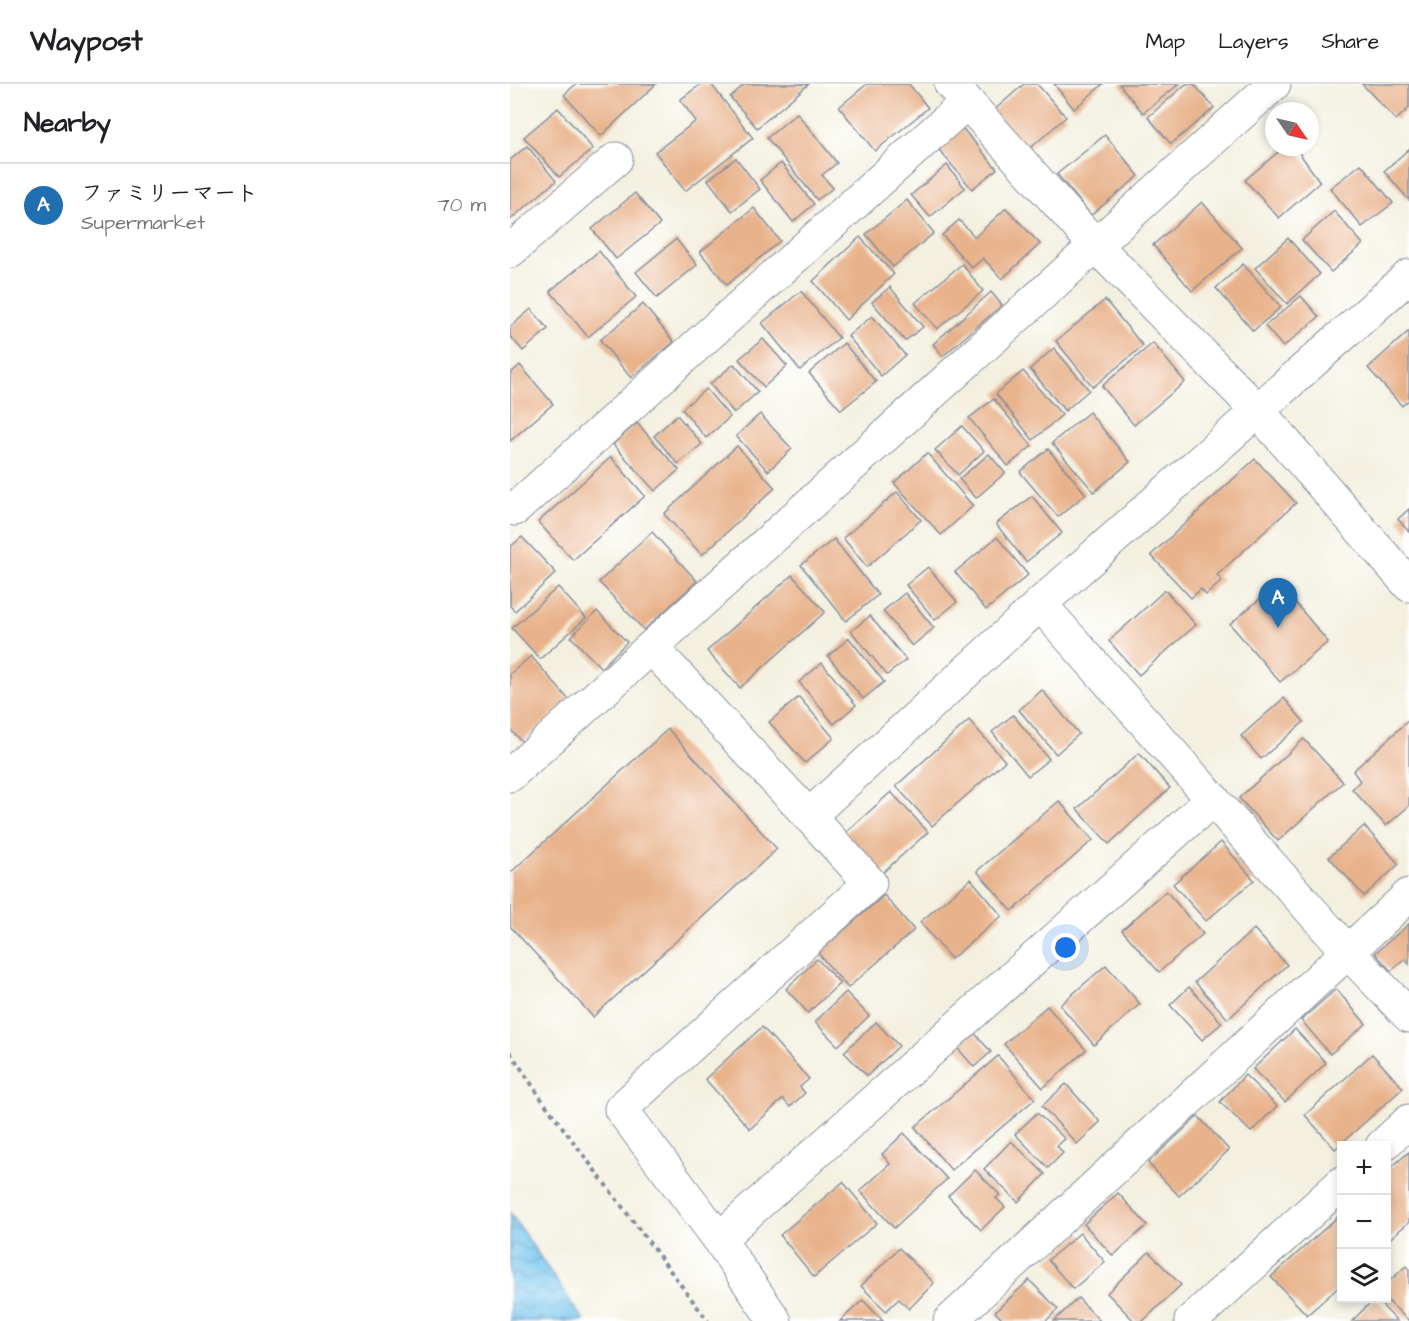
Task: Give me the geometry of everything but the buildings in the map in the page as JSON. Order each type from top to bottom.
[{"type":"street","points":[[510,775],[1274,84]]},
{"type":"street","points":[[515,509],[959,93],[1096,246],[1258,411],[1409,585]]},
{"type":"street","points":[[510,251],[616,159]]},
{"type":"street","points":[[809,816],[1040,604],[1409,276]]},
{"type":"street","points":[[1040,604],[1346,951],[1409,1016]]},
{"type":"street","points":[[652,648],[870,883],[621,1109],[719,1239],[775,1321]]},
{"type":"street","points":[[719,1239],[1213,799]]},
{"type":"street","points":[[950,1321],[1346,951],[1409,895]]},
{"type":"street","points":[[1387,1141],[1409,1121]]},
{"type":"street","points":[[1191,1321],[1337,1187]]},
{"type":"path","points":[[510,1052],[542,1100],[708,1321]]},
{"type":"water","points":[[510,1213],[584,1321],[510,1321]]},
{"type":"place","name":"ファミリーマート","points":[[1278,628]]}]
